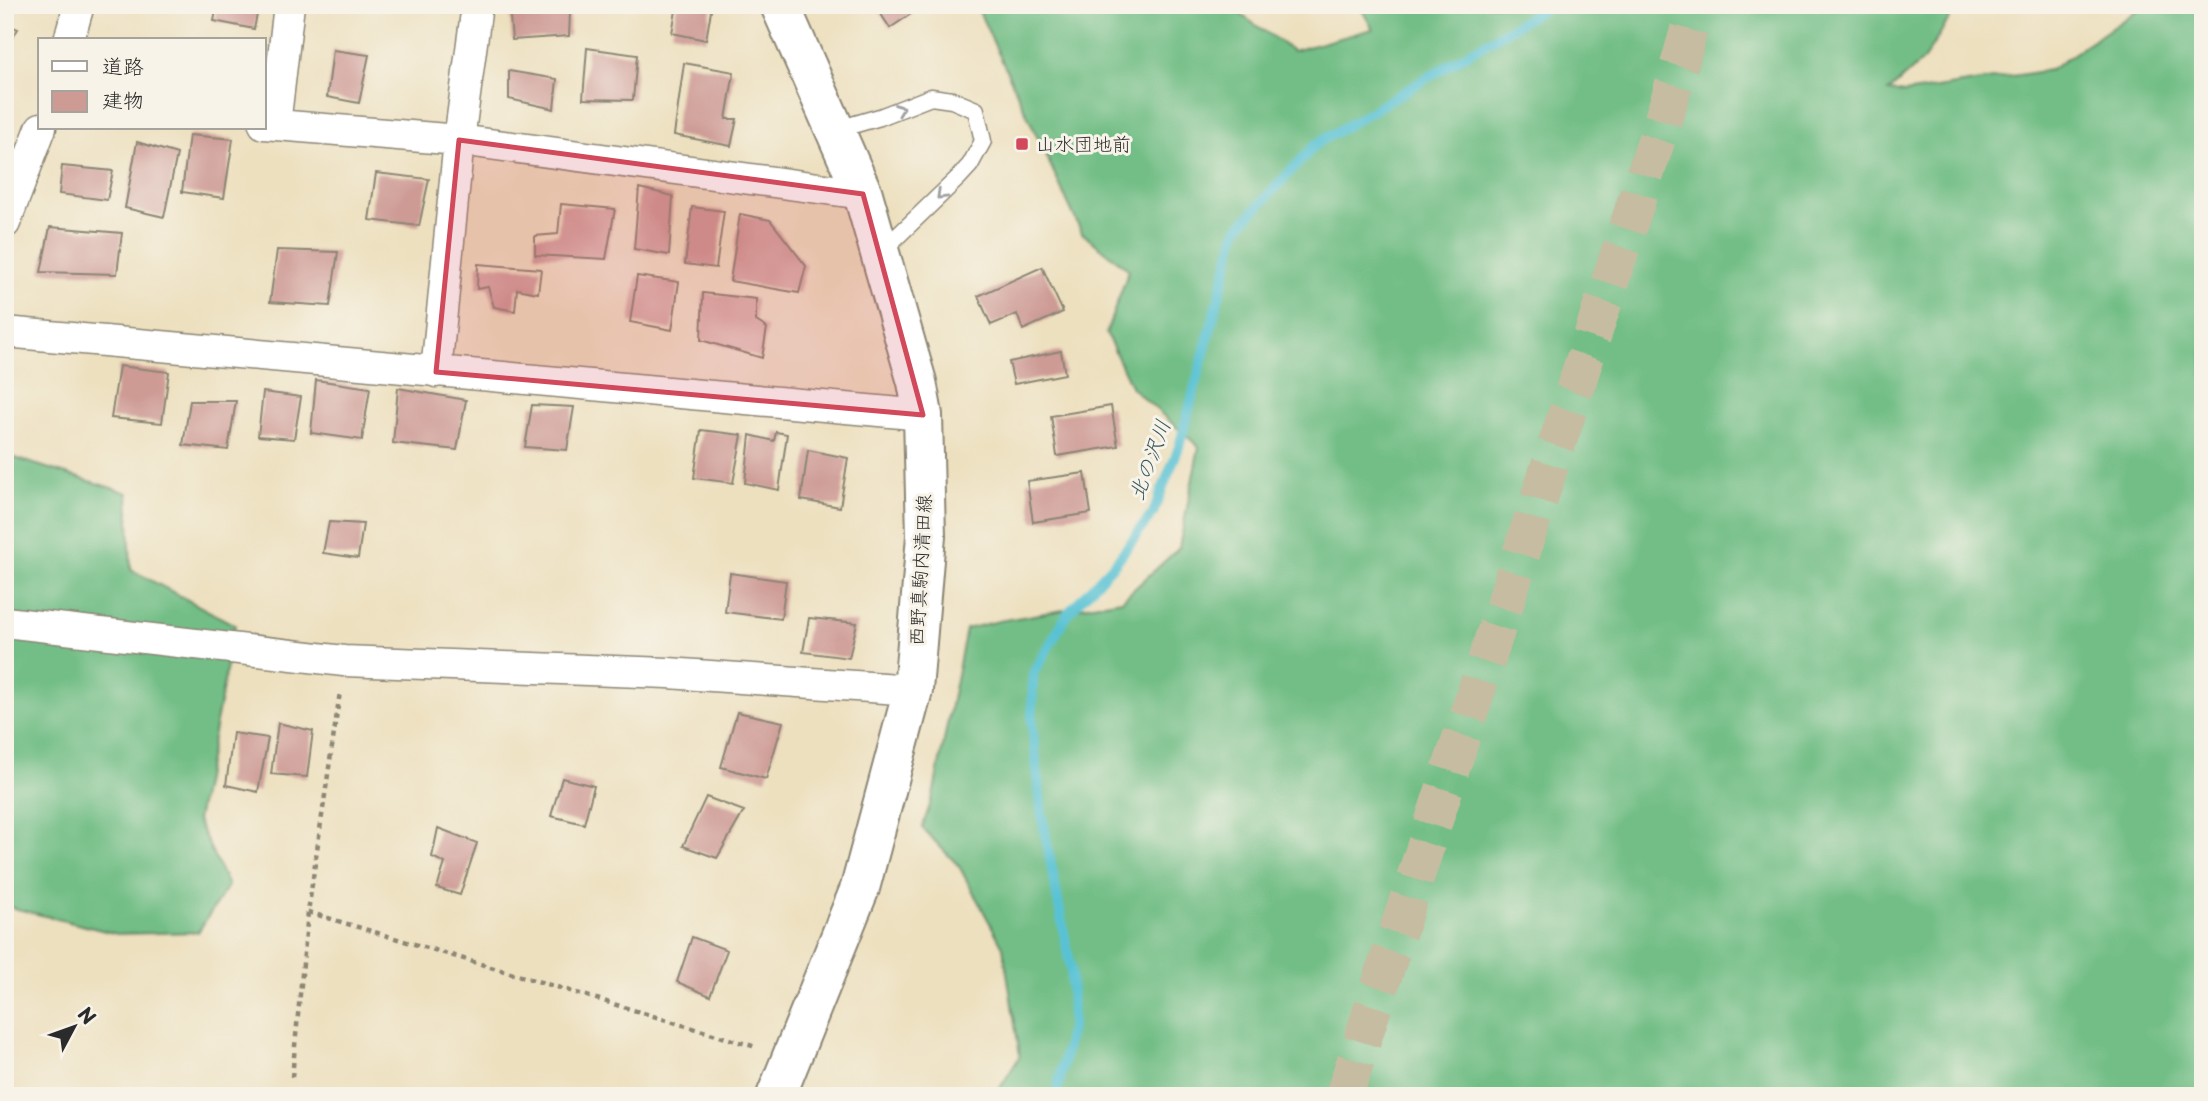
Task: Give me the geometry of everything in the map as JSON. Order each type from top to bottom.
[{"type":"main road","name":"西野真駒内清田線","points":[[776,1096],[860,888],[913,690],[926,536],[923,415],[917,382],[863,194],[780,5]]},
{"type":"street","points":[[70,38],[79,5]]},
{"type":"street","points":[[289,5],[270,125],[459,140],[863,194]]},
{"type":"street","points":[[436,372],[459,140],[477,5]]},
{"type":"street","points":[[5,223],[40,130]]},
{"type":"street","points":[[5,332],[923,415]]},
{"type":"street","points":[[5,622],[344,661],[667,673],[913,690]]},
{"type":"lane","points":[[835,130],[880,117],[932,97],[952,100],[976,110],[983,141],[970,164],[880,253]]},
{"type":"path","points":[[292,1077],[308,912],[344,661]]},
{"type":"path","points":[[308,912],[790,1057]]},
{"type":"highlighted area","points":[[459,140],[863,194],[923,415],[436,372]]},
{"type":"green space","points":[[976,5],[1227,5],[1293,51],[1373,29],[1359,5],[1958,5],[1924,59],[1889,91],[1905,93],[2050,70],[2145,5],[2203,5],[2203,1096],[995,1096],[1020,1056],[1003,947],[959,866],[922,828],[933,796],[966,629],[1122,600],[1179,548],[1199,447],[1132,388],[1106,333],[1129,270],[1082,233]]},
{"type":"green space","points":[[5,455],[128,493],[131,570],[235,625],[197,820],[228,886],[198,932],[117,934],[5,906]]},
{"type":"building","points":[[217,5],[259,5],[254,29],[214,21]]},
{"type":"building","points":[[509,5],[554,5],[555,13],[570,12],[569,36],[512,40]]},
{"type":"building","points":[[677,5],[712,5],[706,40],[672,33]]},
{"type":"building","points":[[875,5],[924,5],[890,28]]},
{"type":"building","points":[[5,24],[18,29],[5,49]]},
{"type":"building","points":[[587,48],[637,55],[633,100],[583,99]]},
{"type":"building","points":[[333,50],[369,55],[359,103],[327,97]]},
{"type":"building","points":[[684,63],[734,72],[726,119],[737,119],[731,146],[674,135]]},
{"type":"building","points":[[509,71],[557,79],[554,109],[509,99]]},
{"type":"building","points":[[189,135],[233,139],[224,198],[182,192]]},
{"type":"building","points":[[137,142],[177,154],[164,217],[125,208]]},
{"type":"building","points":[[62,166],[113,171],[107,200],[59,194]]},
{"type":"building","points":[[376,173],[429,179],[419,226],[369,220]]},
{"type":"building","points":[[639,188],[673,196],[669,255],[634,249]]},
{"type":"building","points":[[561,204],[615,209],[606,259],[535,255],[535,236],[558,234]]},
{"type":"building","points":[[692,207],[724,211],[716,268],[685,264]]},
{"type":"building","points":[[740,214],[770,220],[806,266],[799,293],[730,281]]},
{"type":"building","points":[[50,227],[122,233],[117,274],[41,272]]},
{"type":"building","points":[[277,250],[338,252],[330,306],[270,302]]},
{"type":"building","points":[[478,264],[541,269],[538,293],[517,289],[515,311],[494,307],[488,287],[477,289]]},
{"type":"building","points":[[1042,267],[1063,312],[1023,330],[1017,314],[991,325],[978,296]]},
{"type":"building","points":[[637,276],[679,282],[672,330],[630,322]]},
{"type":"building","points":[[703,293],[756,299],[756,321],[767,328],[762,358],[701,340]]},
{"type":"building","points":[[1061,351],[1065,374],[1014,384],[1009,362]]},
{"type":"building","points":[[119,366],[169,372],[162,423],[111,418]]},
{"type":"building","points":[[316,380],[370,388],[362,440],[311,433]]},
{"type":"building","points":[[398,388],[466,400],[457,450],[393,443]]},
{"type":"building","points":[[263,392],[301,397],[294,439],[258,436]]},
{"type":"building","points":[[190,401],[236,401],[228,450],[183,445]]},
{"type":"building","points":[[532,405],[574,407],[567,450],[525,447]]},
{"type":"building","points":[[1111,406],[1118,446],[1057,456],[1051,416]]},
{"type":"building","points":[[701,430],[742,435],[733,483],[694,478]]},
{"type":"building","points":[[776,432],[787,434],[779,490],[745,483],[750,435],[774,441]]},
{"type":"building","points":[[808,450],[848,458],[840,507],[801,500]]},
{"type":"building","points":[[1085,473],[1091,513],[1033,522],[1027,481]]},
{"type":"building","points":[[329,522],[363,524],[358,558],[323,553]]},
{"type":"building","points":[[730,573],[786,581],[781,619],[725,612]]},
{"type":"building","points":[[809,618],[857,623],[849,658],[803,652]]},
{"type":"building","points":[[737,712],[783,722],[766,779],[721,767]]},
{"type":"building","points":[[278,723],[313,731],[307,777],[271,774]]},
{"type":"building","points":[[233,733],[268,738],[258,792],[226,785]]},
{"type":"building","points":[[562,778],[594,786],[584,824],[551,816]]},
{"type":"building","points":[[706,797],[744,811],[717,858],[683,846]]},
{"type":"building","points":[[438,828],[477,843],[460,895],[437,888],[445,863],[432,857]]},
{"type":"building","points":[[692,937],[727,950],[710,996],[677,982]]},
{"type":"waterway","name":"北の沢川","points":[[1054,1096],[1072,1023],[1071,970],[1042,816],[1032,723],[1033,674],[1068,613],[1116,562],[1153,513],[1179,447],[1237,229],[1316,144],[1550,5]]},
{"type":"tunnel","points":[[1344,1096],[1669,101],[1696,5]]},
{"type":"place","name":"山水団地前","points":[[1022,144]]}]
